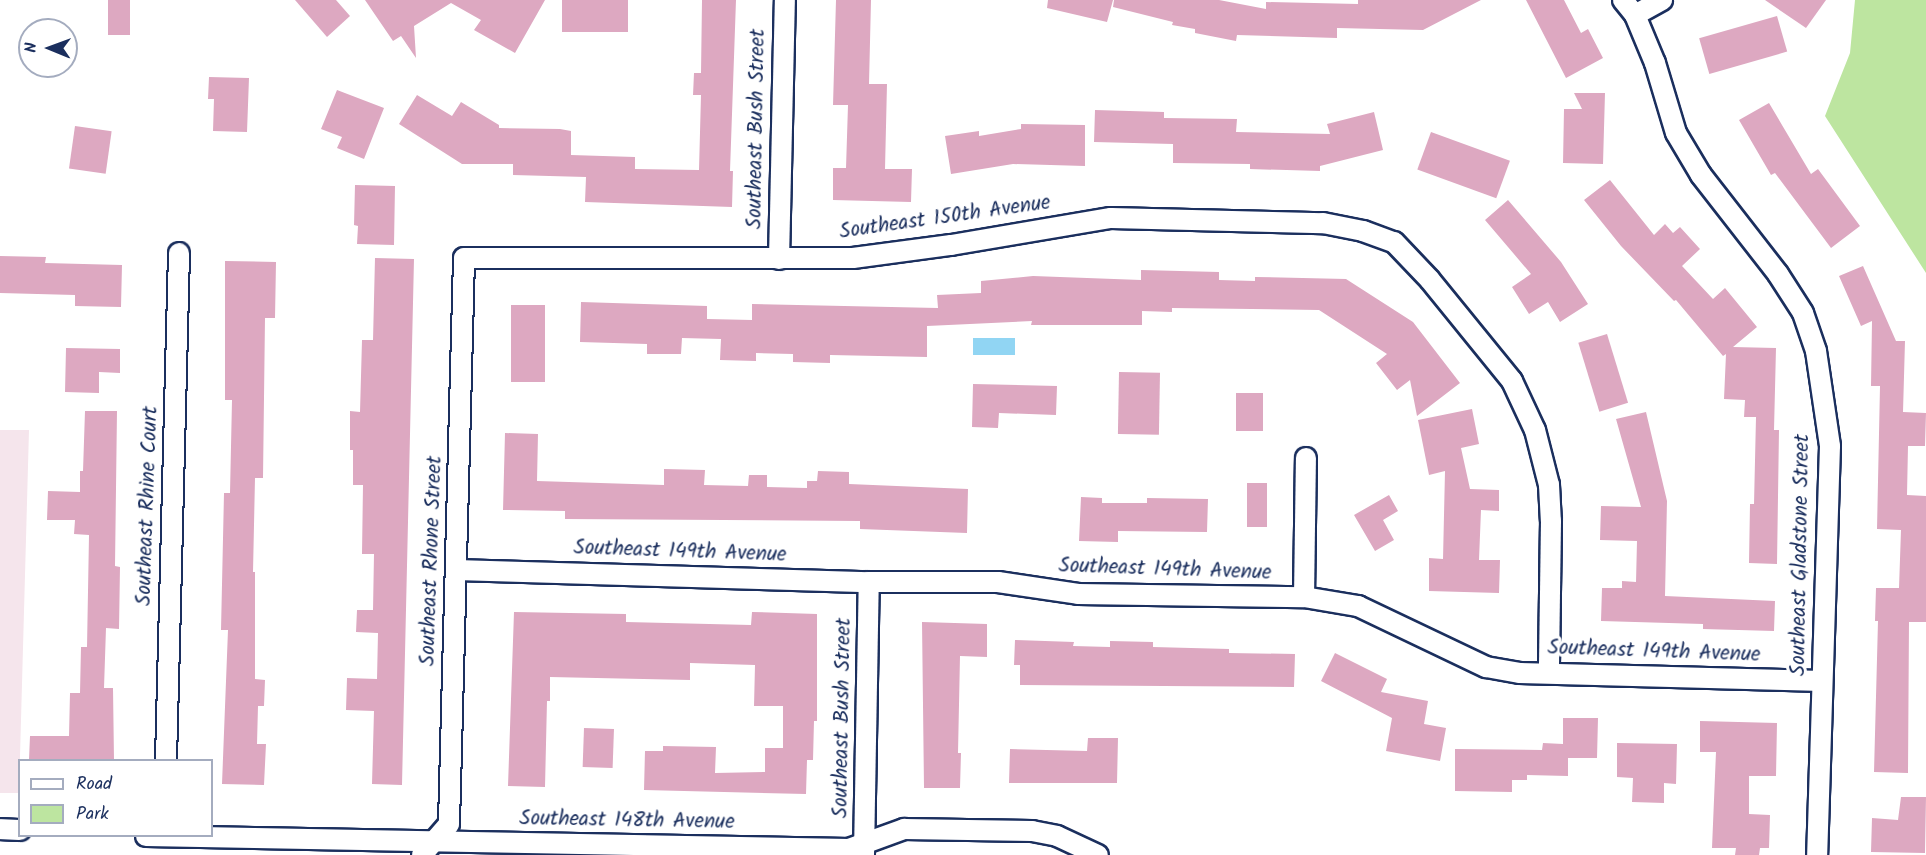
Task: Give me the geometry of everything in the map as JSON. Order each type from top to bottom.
[{"type":"street","name":"Southeast Bush Street","points":[[779,258],[785,0]]},
{"type":"street","name":"Southeast Gladstone Street","points":[[1662,0],[1629,7],[1655,63],[1676,133],[1701,175],[1778,274],[1803,312],[1816,351],[1830,446],[1817,855]]},
{"type":"street","name":"Southeast 150th Avenue","points":[[464,258],[853,258],[951,245],[1111,218],[1323,224],[1363,231],[1394,242],[1430,280],[1512,381],[1535,430],[1549,485],[1551,512],[1549,673]]},
{"type":"street","name":"Southeast Rhine Court","points":[[166,759],[179,253]]},
{"type":"street","name":"Southeast Rhone Street","points":[[428,848],[449,824],[464,258]]},
{"type":"street","points":[[1304,597],[1306,458]]},
{"type":"street","name":"Southeast 149th Avenue","points":[[456,570],[869,582],[998,582],[1078,594],[1304,597],[1358,606],[1486,667],[1520,673],[1822,681]]},
{"type":"street","name":"Southeast Bush Street","points":[[865,849],[869,582]]},
{"type":"street","points":[[0,829],[18,830]]},
{"type":"street","name":"Southeast 148th Avenue","points":[[186,837],[428,848],[865,849],[904,829],[1032,831],[1057,836],[1098,855]]},
{"type":"shaded area","points":[[0,430],[29,430],[18,793],[0,793]]},
{"type":"green space","points":[[1855,0],[1926,0],[1926,273],[1825,116],[1850,53]]},
{"type":"water","points":[[973,338],[1015,338],[1015,355],[973,355]]},
{"type":"building","points":[[108,0],[130,0],[130,35],[108,35]]},
{"type":"building","points":[[295,0],[336,0],[350,16],[327,37]]},
{"type":"building","points":[[365,0],[545,0],[515,53],[474,30],[481,20],[451,3],[414,26],[416,58],[401,36],[393,41]]},
{"type":"building","points":[[562,0],[628,0],[628,32],[562,32]]},
{"type":"building","points":[[702,0],[736,0],[730,171],[733,171],[732,207],[585,202],[586,177],[513,175],[513,164],[462,164],[399,124],[417,95],[452,116],[461,102],[499,125],[499,128],[571,131],[571,155],[635,157],[635,169],[699,170],[701,95],[693,95],[694,73],[701,73]]},
{"type":"building","points":[[836,0],[871,0],[869,84],[887,84],[885,169],[912,169],[911,202],[833,200],[833,168],[846,168],[848,105],[833,105]]},
{"type":"building","points":[[1048,0],[1113,0],[1107,22],[1047,8]]},
{"type":"building","points":[[1114,0],[1219,0],[1266,9],[1266,2],[1358,4],[1358,0],[1481,0],[1423,30],[1337,28],[1337,38],[1237,35],[1236,41],[1195,33],[1195,29],[1172,25],[1173,22],[1113,7]]},
{"type":"building","points":[[1526,0],[1564,0],[1581,33],[1588,29],[1603,58],[1566,78]]},
{"type":"building","points":[[1765,0],[1826,0],[1806,28]]},
{"type":"building","points":[[1777,16],[1787,52],[1709,74],[1699,38]]},
{"type":"building","points":[[209,77],[249,78],[247,132],[213,131],[214,99],[208,99]]},
{"type":"building","points":[[337,90],[384,108],[364,159],[337,148],[342,137],[321,129]]},
{"type":"building","points":[[1574,93],[1605,93],[1603,164],[1563,163],[1564,109],[1582,109]]},
{"type":"building","points":[[1769,103],[1811,174],[1818,169],[1860,226],[1831,248],[1775,173],[1771,175],[1739,120]]},
{"type":"building","points":[[1095,110],[1164,112],[1164,118],[1237,119],[1236,132],[1330,134],[1327,124],[1374,112],[1383,150],[1320,166],[1320,171],[1250,169],[1250,164],[1173,163],[1173,144],[1094,142]]},
{"type":"building","points":[[1021,124],[1085,125],[1085,166],[1013,164],[951,174],[945,136],[979,131],[979,136],[1021,129]]},
{"type":"building","points":[[75,126],[112,131],[106,174],[69,169]]},
{"type":"building","points":[[1431,132],[1510,161],[1496,198],[1417,170]]},
{"type":"building","points":[[1610,180],[1654,235],[1665,224],[1673,233],[1680,227],[1700,249],[1682,266],[1713,299],[1725,288],[1757,327],[1733,347],[1776,348],[1774,430],[1779,430],[1777,564],[1749,563],[1750,504],[1754,504],[1756,417],[1744,417],[1745,400],[1724,399],[1726,354],[1723,356],[1676,300],[1674,301],[1621,246],[1584,200]]},
{"type":"building","points":[[355,185],[395,186],[394,245],[357,244],[358,226],[354,225]]},
{"type":"building","points":[[1508,200],[1561,262],[1588,304],[1560,322],[1548,302],[1529,314],[1512,287],[1531,274],[1485,220]]},
{"type":"building","points":[[0,256],[46,257],[45,263],[122,265],[121,307],[75,306],[75,295],[0,293]]},
{"type":"building","points":[[375,258],[414,259],[402,785],[372,784],[374,711],[346,710],[347,678],[377,679],[378,633],[356,632],[357,610],[373,610],[374,554],[362,554],[363,485],[353,485],[353,450],[350,450],[350,411],[360,412],[362,340],[373,340]]},
{"type":"building","points":[[225,261],[276,262],[275,318],[265,318],[263,478],[255,478],[253,572],[255,572],[255,679],[265,680],[264,706],[258,706],[257,744],[266,744],[264,785],[222,784],[228,630],[221,630],[224,493],[230,493],[232,400],[225,400]]},
{"type":"building","points":[[1863,266],[1896,341],[1905,341],[1903,412],[1926,413],[1925,446],[1908,446],[1907,495],[1926,496],[1926,622],[1909,622],[1908,773],[1874,772],[1878,621],[1875,621],[1876,588],[1899,588],[1901,530],[1877,529],[1880,386],[1871,386],[1872,321],[1861,326],[1839,276]]},
{"type":"building","points":[[1141,270],[1219,272],[1219,280],[1255,281],[1255,277],[1346,279],[1413,322],[1460,383],[1417,416],[1410,380],[1397,390],[1376,363],[1387,354],[1319,310],[1172,308],[1172,312],[1142,311],[1142,325],[1031,325],[1032,321],[927,326],[927,357],[830,355],[830,363],[793,362],[793,354],[756,353],[756,361],[720,360],[721,339],[682,338],[681,354],[647,354],[647,344],[580,342],[581,302],[707,306],[707,319],[752,320],[752,304],[938,308],[937,295],[981,293],[981,281],[1033,276],[1141,280]]},
{"type":"building","points":[[511,305],[545,305],[545,382],[511,382]]},
{"type":"building","points":[[1607,334],[1628,403],[1599,412],[1578,343]]},
{"type":"building","points":[[66,348],[120,349],[120,373],[99,372],[99,393],[65,392]]},
{"type":"building","points":[[1119,372],[1160,373],[1159,435],[1118,434]]},
{"type":"building","points":[[973,384],[1057,386],[1056,415],[999,413],[998,428],[972,427]]},
{"type":"building","points":[[1236,393],[1263,393],[1263,431],[1236,431]]},
{"type":"building","points":[[1472,409],[1479,444],[1461,448],[1470,489],[1499,490],[1499,511],[1481,510],[1479,560],[1500,560],[1499,593],[1429,591],[1429,558],[1443,559],[1445,471],[1429,475],[1418,420]]},
{"type":"building","points":[[85,411],[117,411],[115,566],[120,567],[119,629],[106,628],[104,688],[113,688],[114,759],[29,759],[30,736],[69,736],[70,693],[80,693],[81,647],[87,647],[89,535],[74,534],[75,520],[47,520],[48,491],[80,492],[80,471],[83,471]]},
{"type":"building","points":[[1646,412],[1667,501],[1665,596],[1775,601],[1774,631],[1703,629],[1703,624],[1601,621],[1602,588],[1622,588],[1622,581],[1636,582],[1637,541],[1600,540],[1601,506],[1641,507],[1616,419]]},
{"type":"building","points":[[505,433],[538,434],[537,481],[664,485],[664,469],[705,470],[704,485],[748,486],[749,475],[767,475],[767,487],[807,488],[807,481],[817,481],[818,471],[849,472],[849,484],[968,489],[967,533],[860,529],[860,521],[565,519],[565,511],[503,510]]},
{"type":"building","points":[[1247,483],[1267,483],[1267,527],[1247,527]]},
{"type":"building","points":[[1389,495],[1398,511],[1383,520],[1394,540],[1375,551],[1354,515]]},
{"type":"building","points":[[1081,497],[1102,498],[1102,503],[1147,503],[1147,498],[1208,499],[1207,532],[1118,531],[1118,542],[1079,541]]},
{"type":"building","points":[[514,612],[626,614],[626,622],[751,625],[752,612],[817,614],[817,721],[814,721],[813,760],[807,760],[806,794],[644,790],[645,751],[663,751],[663,746],[716,747],[715,773],[765,772],[765,748],[783,748],[783,706],[754,706],[755,665],[690,663],[690,680],[550,677],[550,701],[547,701],[545,787],[508,786]]},
{"type":"building","points":[[922,622],[987,624],[987,657],[960,656],[958,753],[961,753],[960,788],[924,788]]},
{"type":"building","points":[[1015,640],[1074,642],[1073,646],[1110,647],[1110,641],[1153,642],[1153,647],[1229,649],[1229,653],[1295,654],[1294,687],[1020,685],[1020,665],[1014,665]]},
{"type":"building","points":[[1335,653],[1387,679],[1381,692],[1428,701],[1424,724],[1446,728],[1440,761],[1386,751],[1392,718],[1321,681]]},
{"type":"building","points":[[1563,718],[1598,718],[1597,758],[1568,758],[1568,776],[1527,775],[1527,780],[1512,780],[1512,792],[1455,791],[1455,749],[1542,750],[1543,743],[1563,744]]},
{"type":"building","points":[[1700,721],[1777,723],[1776,776],[1749,776],[1749,814],[1770,815],[1769,848],[1760,848],[1759,855],[1735,855],[1736,848],[1712,848],[1716,752],[1700,752]]},
{"type":"building","points":[[584,728],[614,729],[613,768],[583,767]]},
{"type":"building","points":[[1088,738],[1118,738],[1117,783],[1009,783],[1010,749],[1087,751]]},
{"type":"building","points":[[1617,743],[1677,744],[1676,784],[1664,783],[1664,803],[1632,802],[1633,778],[1617,777]]},
{"type":"building","points":[[1901,797],[1926,797],[1925,853],[1871,852],[1872,818],[1898,820]]}]
